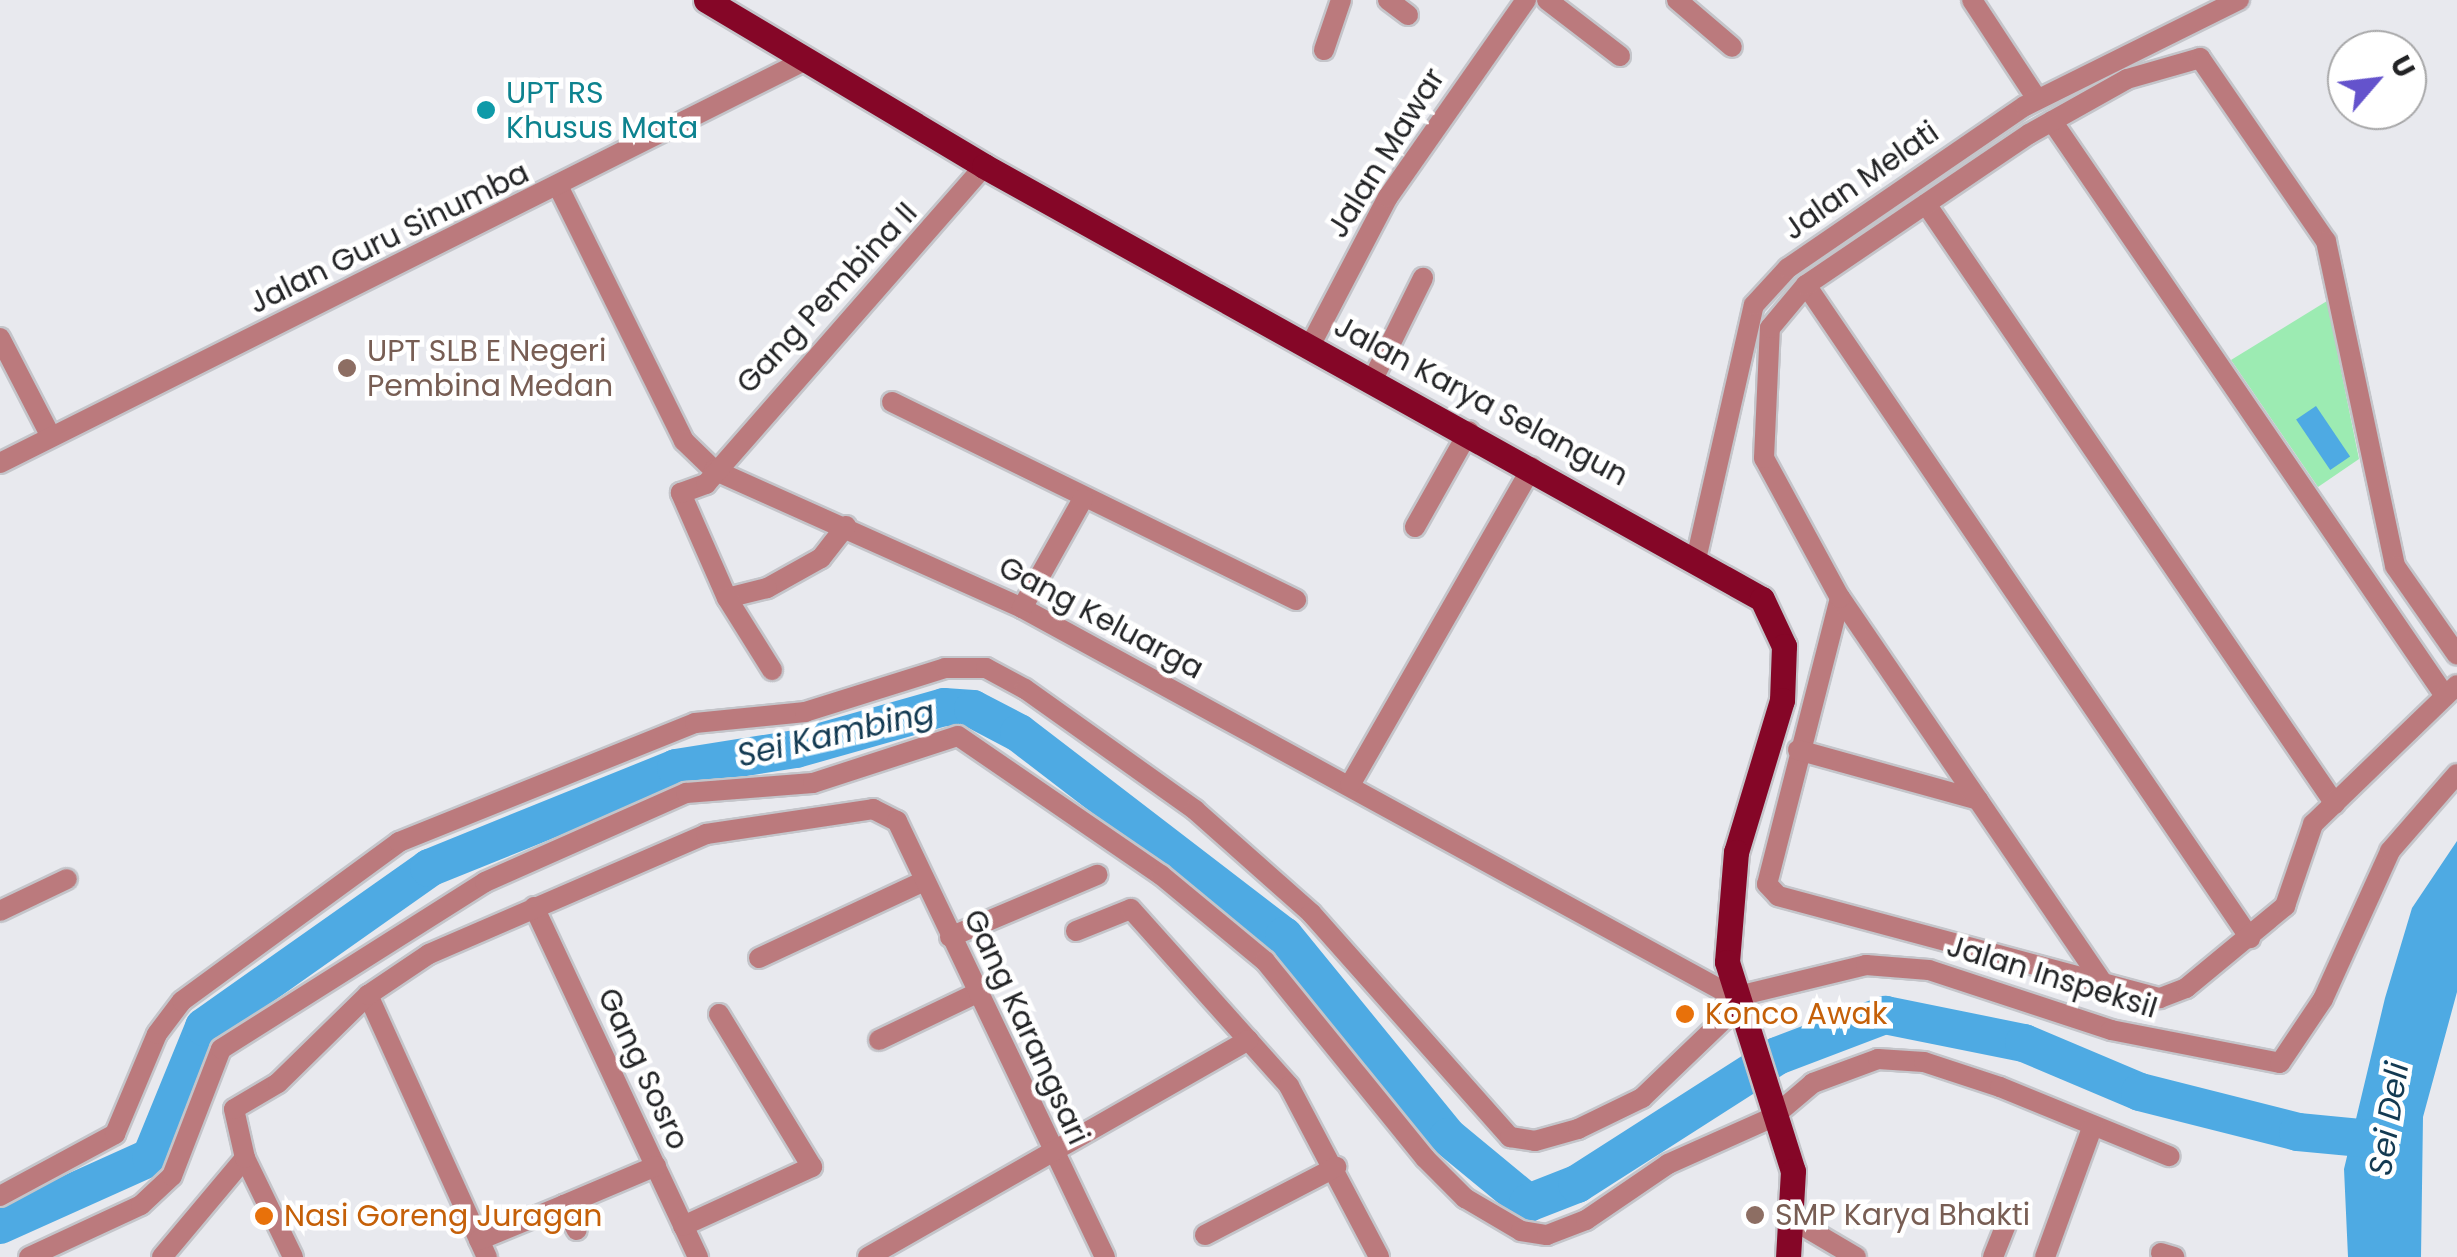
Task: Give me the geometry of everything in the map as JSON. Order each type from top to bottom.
[{"type":"main road","name":"Jalan Karya Selangun","points":[[706,0],[802,62],[984,166],[1697,556],[1762,599],[1784,646],[1782,700],[1736,852],[1727,962],[1739,1012],[1793,1171],[1788,1257]]},
{"type":"street","points":[[1324,50],[1341,0]]},
{"type":"street","points":[[1388,0],[1408,15]]},
{"type":"street","name":"Jalan Mawar","points":[[1310,346],[1388,197],[1526,0]]},
{"type":"street","points":[[1547,0],[1620,56]]},
{"type":"street","points":[[1676,0],[1732,47]]},
{"type":"street","points":[[1972,0],[2037,100]]},
{"type":"street","name":"Jalan Melati","points":[[1697,556],[1754,305],[1837,229],[2037,100],[2239,0]]},
{"type":"street","points":[[2106,986],[1840,598],[1760,438],[1770,328],[1806,285],[2052,121],[2186,57],[2210,68],[2326,241],[2394,566],[2457,654]]},
{"type":"street","name":"Jalan Guru Sinumba","points":[[0,463],[560,188],[802,62]]},
{"type":"street","points":[[1840,598],[1764,870],[1778,896],[2160,998],[2250,938],[2284,906],[2314,824],[2450,689],[2052,121]]},
{"type":"street","name":"Gang Pembina II","points":[[727,598],[680,508],[681,493],[706,484],[714,470],[984,166]]},
{"type":"street","name":"Gang Keluarga","points":[[560,188],[684,441],[714,470],[1022,608],[1350,786],[1739,1012]]},
{"type":"street","points":[[1926,204],[2335,804]]},
{"type":"street","points":[[1374,378],[1422,278]]},
{"type":"street","points":[[1806,285],[2250,938]]},
{"type":"street","points":[[0,338],[51,437]]},
{"type":"street","points":[[892,402],[1296,600]]},
{"type":"street","points":[[1415,526],[1470,430]]},
{"type":"street","points":[[1350,786],[1532,467]]},
{"type":"street","points":[[1022,608],[1083,498]]},
{"type":"street","points":[[772,670],[727,598],[768,588],[822,558],[846,526]]},
{"type":"street","points":[[0,1196],[115,1134],[157,1034],[182,1000],[398,842],[694,723],[805,712],[946,668],[986,668],[1025,689],[1195,810],[1311,913],[1510,1137],[1535,1142],[1578,1129],[1642,1098],[1739,1012]]},
{"type":"street","points":[[36,1253],[141,1205],[172,1176],[221,1049],[485,882],[686,793],[813,783],[958,736],[1161,875],[1265,962],[1425,1158],[1497,1220],[1561,1232],[1668,1164],[1772,1113],[1813,1083],[1896,1058],[2093,1125],[2169,1156]]},
{"type":"street","points":[[1798,750],[1978,800]]},
{"type":"street","name":"Jalan InspeksiI","points":[[1739,1012],[1866,965],[1928,970],[2210,1055],[2258,1063],[2292,1055],[2390,852],[2457,774]]},
{"type":"street","name":"Gang Karangsari","points":[[534,907],[729,828],[873,809],[897,821],[1105,1257]]},
{"type":"street","points":[[950,937],[1097,874]]},
{"type":"street","points":[[0,911],[68,879]]},
{"type":"street","points":[[760,958],[924,881]]},
{"type":"street","points":[[293,1257],[245,1158],[234,1109],[278,1083],[368,995],[429,954],[534,907]]},
{"type":"street","name":"Gang Sosro","points":[[534,907],[698,1257]]},
{"type":"street","points":[[1076,931],[1131,909],[1290,1086],[1336,1167],[1379,1257]]},
{"type":"street","points":[[879,1040],[977,993]]},
{"type":"street","points":[[368,995],[483,1248],[564,1205],[656,1166]]},
{"type":"street","points":[[684,1226],[812,1167],[719,1014]]},
{"type":"street","points":[[868,1257],[1054,1156],[1248,1040]]},
{"type":"street","points":[[2044,1257],[2093,1125]]},
{"type":"street","points":[[162,1257],[245,1158]]},
{"type":"street","points":[[1205,1235],[1336,1167]]},
{"type":"street","points":[[564,1205],[577,1230]]},
{"type":"street","points":[[1993,1257],[2009,1216]]},
{"type":"street","points":[[1793,1220],[1856,1257]]},
{"type":"green space","points":[[2327,301],[2359,459],[2318,487],[2231,360]]},
{"type":"water","points":[[2316,406],[2350,457],[2330,470],[2296,419]]},
{"type":"water","name":"Sei Deli","points":[[2457,841],[2457,992],[2423,1117],[2421,1257],[2348,1257],[2344,1169],[2385,998],[2412,908]]},
{"type":"waterway","name":"Sei Kambing","points":[[0,1225],[151,1157],[204,1027],[429,868],[676,768],[796,749],[944,707],[973,709],[1019,733],[1284,936],[1448,1137],[1528,1203],[1577,1184],[1777,1056],[1885,1015],[2024,1043],[2140,1092],[2298,1132],[2381,1140]]},
{"type":"place","name":"UPT RS Khusus Mata","points":[[486,110]]},
{"type":"place","name":"UPT SLB E Negeri Pembina Medan","points":[[347,368]]},
{"type":"place","name":"Konco Awak","points":[[1685,1014]]},
{"type":"place","name":"SMP Karya Bhakti","points":[[1755,1215]]},
{"type":"place","name":"Nasi Goreng Juragan","points":[[264,1216]]}]
